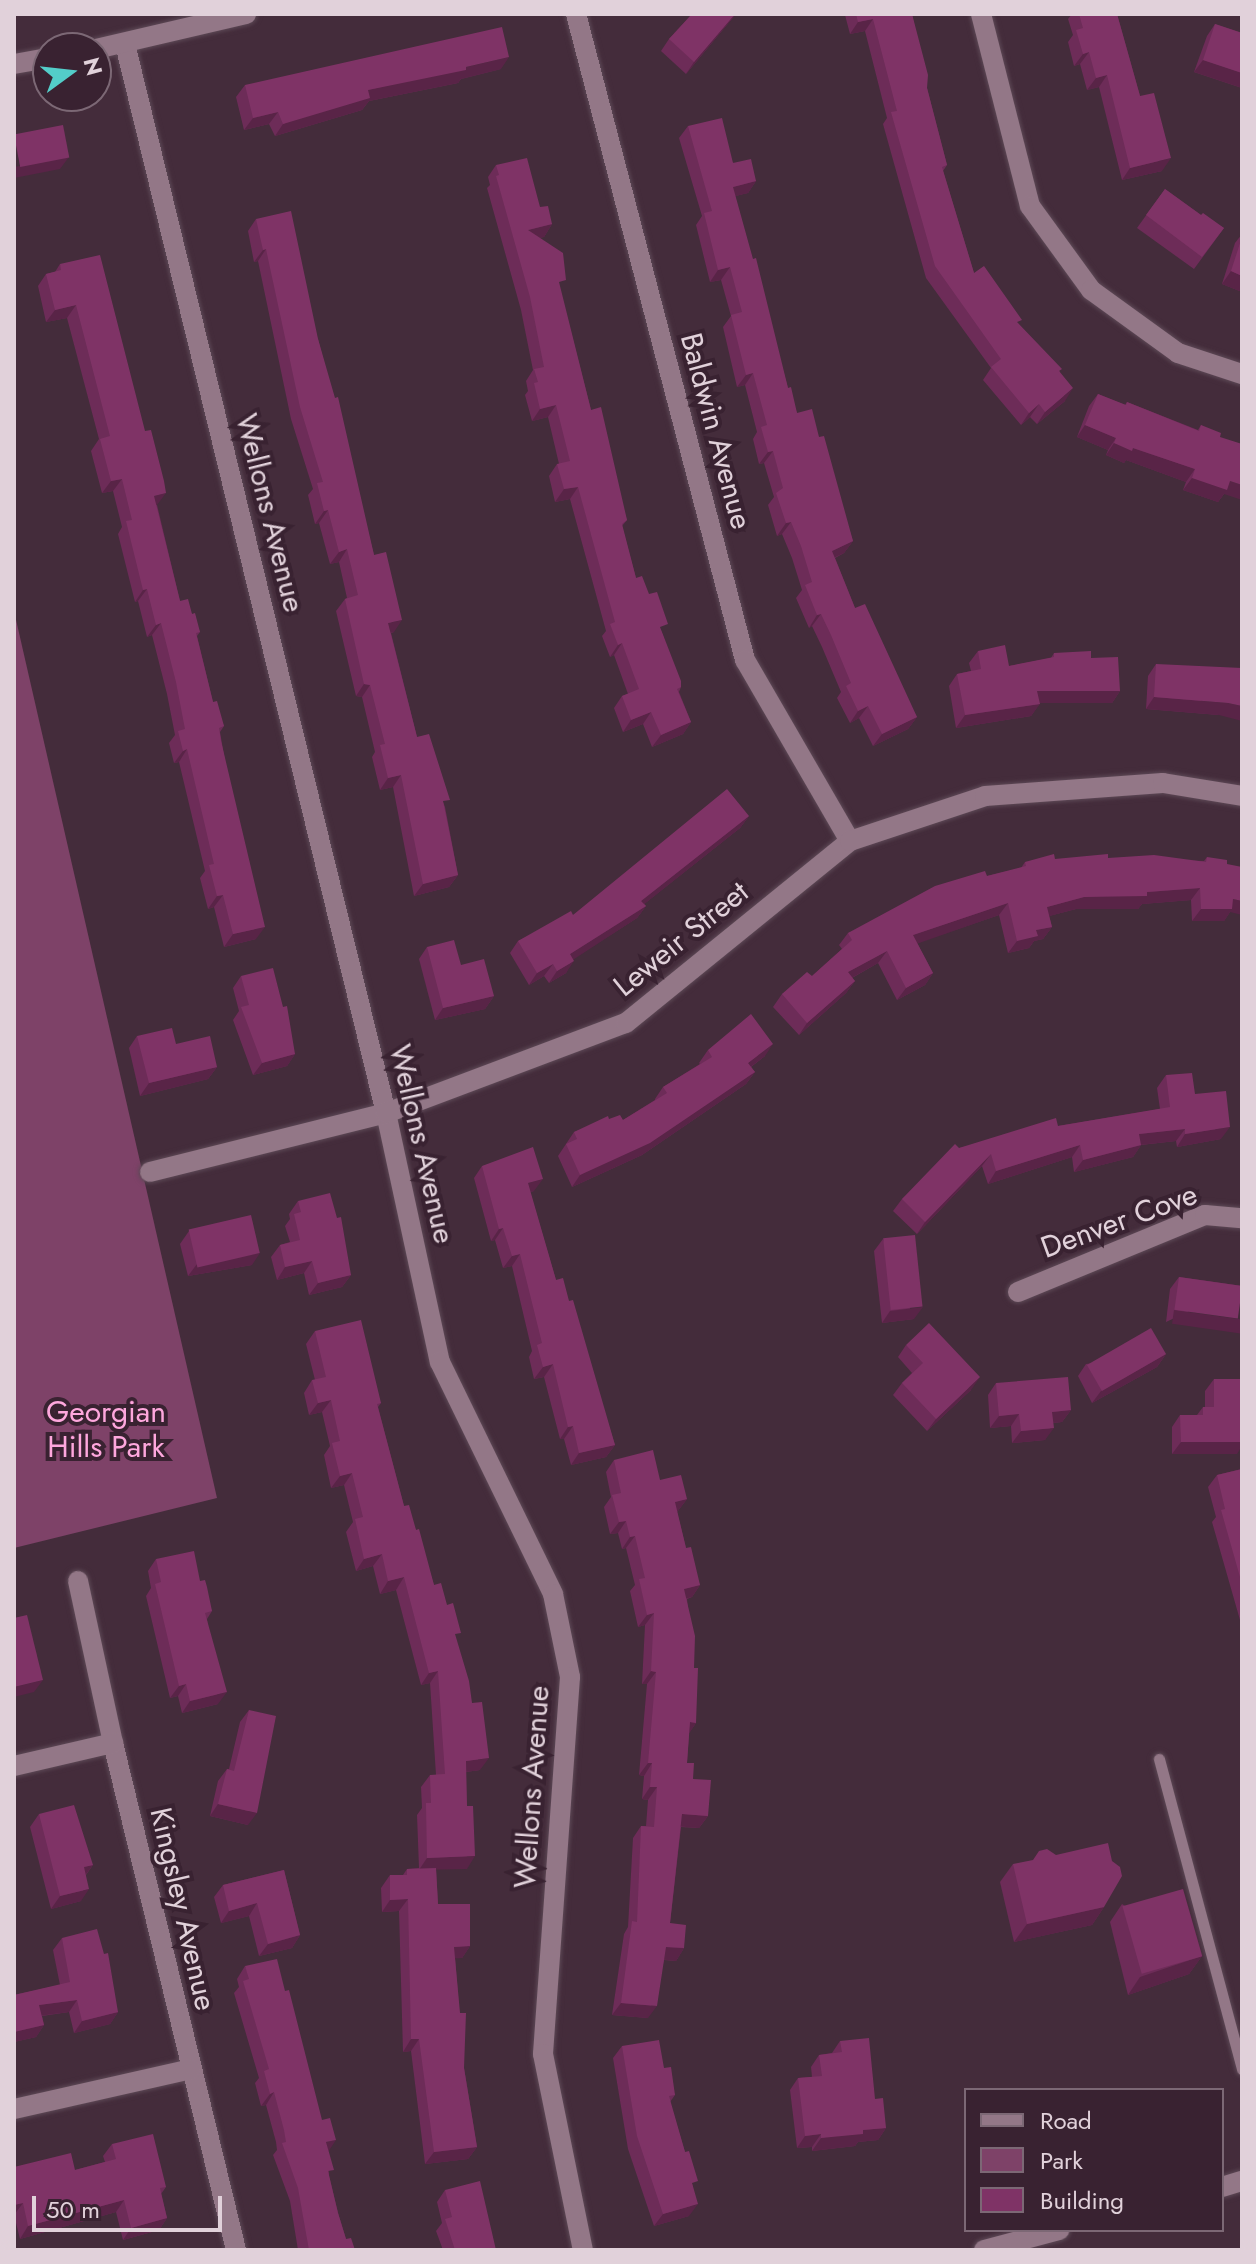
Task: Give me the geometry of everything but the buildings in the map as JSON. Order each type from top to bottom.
[{"type":"street","points":[[112,46],[246,14]]},
{"type":"street","name":"Baldwin Avenue","points":[[576,14],[745,660],[850,841]]},
{"type":"street","points":[[981,14],[1030,206],[1091,290],[1178,353],[1242,374]]},
{"type":"street","name":"Wellons Avenue","points":[[125,44],[386,1113],[440,1362],[553,1594],[570,1677],[543,2054],[583,2250]]},
{"type":"street","name":"Leweir Street","points":[[150,1172],[386,1113],[626,1023],[850,841],[985,796],[1163,783],[1242,796]]},
{"type":"street","name":"Denver Cove","points":[[1018,1292],[1205,1215],[1242,1218]]},
{"type":"street","name":"Kingsley Avenue","points":[[78,1581],[113,1743],[236,2250]]},
{"type":"street","points":[[14,1766],[113,1743]]},
{"type":"street","points":[[14,2109],[191,2069]]},
{"type":"street","points":[[984,2250],[1052,2232]]},
{"type":"lane","points":[[1159,1759],[1242,2069]]},
{"type":"green space","name":"Georgian Hills Park","points":[[14,611],[217,1498],[14,1548]]}]
